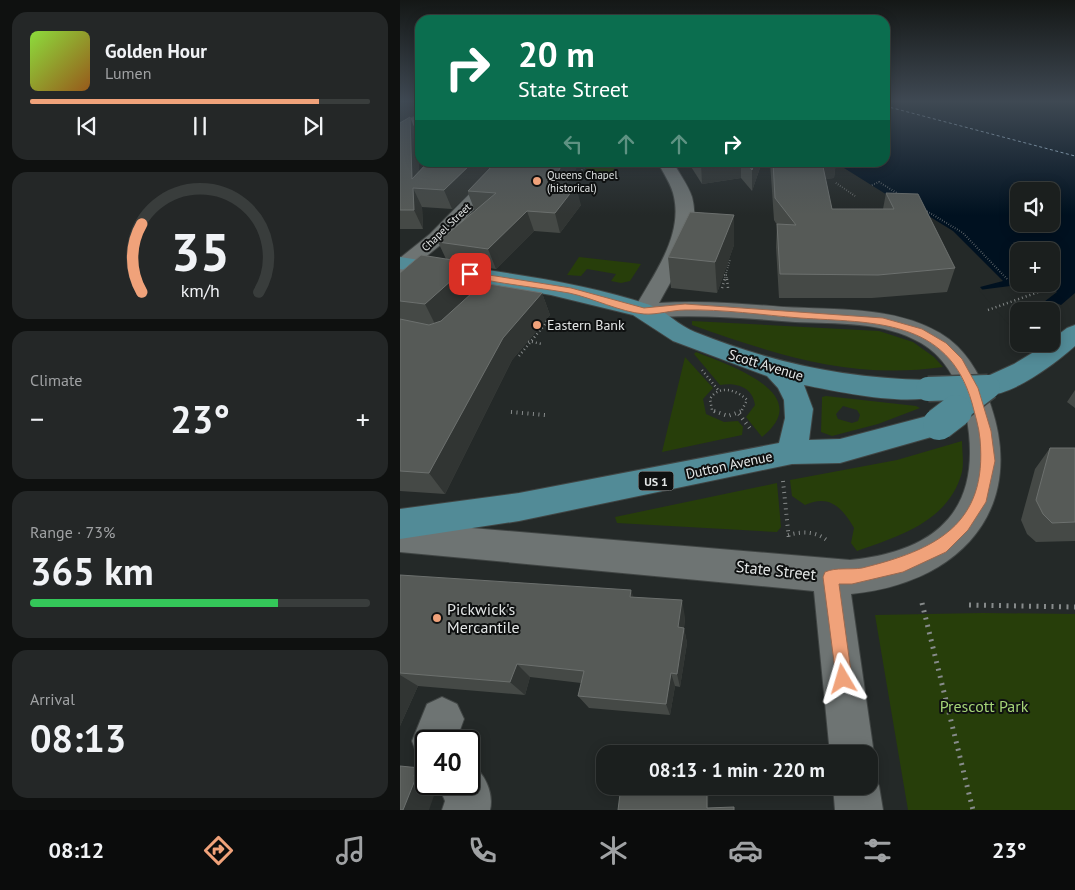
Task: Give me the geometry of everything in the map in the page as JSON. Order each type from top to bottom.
[{"type":"main road","name":"US 1","points":[[402,265],[571,291],[644,311]]},
{"type":"main road","name":"Scott Avenue","points":[[644,311],[680,336],[778,372],[856,386],[928,389],[988,387]]},
{"type":"main road","name":"US 1","points":[[988,387],[1028,369],[1058,348],[1075,333]]},
{"type":"main road","points":[[778,372],[796,392],[800,405],[801,418],[792,452]]},
{"type":"main road","name":"Dutton Avenue","points":[[400,524],[520,507],[792,452],[840,451],[939,424],[988,387]]},
{"type":"street","name":"Chapel Street","points":[[402,265],[437,238],[505,167]]},
{"type":"street","points":[[644,311],[676,247],[684,225],[682,196],[667,167]]},
{"type":"street","points":[[481,300],[503,280]]},
{"type":"street","name":"State Street","points":[[400,537],[509,549],[769,569],[831,577],[852,577],[903,565],[928,554],[952,538],[974,512],[982,496],[987,475],[987,443],[973,388],[959,362],[931,338],[910,328],[883,321],[685,307],[644,311]]},
{"type":"street","points":[[831,577],[851,745]]},
{"type":"street","points":[[466,795],[469,800],[466,810]]},
{"type":"street","points":[[857,795],[859,810]]},
{"type":"path","points":[[872,186],[879,182],[904,198]]},
{"type":"path","points":[[836,183],[855,196]]},
{"type":"path","points":[[921,208],[963,233],[1008,280]]},
{"type":"path","points":[[721,291],[730,260]]},
{"type":"path","points":[[725,275],[728,283]]},
{"type":"path","points":[[988,310],[1038,292]]},
{"type":"path","points":[[519,356],[546,323],[547,315],[544,312]]},
{"type":"path","points":[[529,342],[542,344]]},
{"type":"path","points":[[733,389],[739,392],[747,400],[744,411],[738,414],[724,416],[717,414],[712,410],[710,399],[719,391],[733,389]]},
{"type":"path","points":[[511,412],[544,415]]},
{"type":"path","points":[[738,414],[750,429]]},
{"type":"path","points":[[784,490],[787,515]]},
{"type":"path","points":[[922,603],[973,810]]},
{"type":"path","points":[[969,605],[1075,607]]},
{"type":"green space","points":[[587,167],[615,167],[612,173],[584,172]]},
{"type":"green space","points":[[579,257],[641,264],[630,281],[621,283],[611,281],[616,274],[587,269],[581,276],[567,275]]},
{"type":"green space","points":[[692,321],[879,331],[913,342],[934,357],[943,367],[877,370],[815,362],[723,336],[692,325]]},
{"type":"green space","points":[[696,352],[745,373],[762,383],[774,394],[779,407],[776,421],[762,437],[746,417],[755,405],[751,394],[738,385],[720,385],[694,354]]},
{"type":"green space","points":[[685,357],[713,388],[703,399],[706,414],[724,422],[738,421],[743,427],[742,435],[662,452]]},
{"type":"green space","points":[[822,397],[916,406],[920,408],[878,424],[832,436],[821,432]],"holes":[[[843,406],[857,410],[860,415],[858,421],[852,423],[838,419],[836,414]]]},
{"type":"green space","points":[[962,441],[962,472],[956,489],[946,503],[921,524],[890,539],[857,551],[851,543],[854,528],[840,509],[834,504],[821,501],[805,505],[792,496],[790,480],[897,460]]},
{"type":"green space","points":[[777,483],[781,527],[777,532],[617,523],[615,517]]},
{"type":"green space","name":"Prescott Park","points":[[1075,614],[1075,810],[908,810],[875,615]]},
{"type":"water","points":[[890,140],[1075,140],[1075,354],[1060,346],[1060,302],[1010,302],[1010,322],[980,287],[1003,281],[953,231],[906,202],[900,203],[842,167],[890,167]]},
{"type":"pier","points":[[1010,286],[1010,292],[1057,292],[1044,302],[1010,302],[1009,325],[979,290]]},
{"type":"pier","points":[[1075,293],[1075,356],[1060,348],[1061,305]]},
{"type":"building","points":[[400,140],[411,140],[412,179],[423,167],[468,167],[444,190],[413,188],[414,210],[400,210]]},
{"type":"building","points":[[491,167],[561,167],[550,184],[576,186],[555,213],[527,211],[488,249],[438,242],[496,193],[468,191]]},
{"type":"building","points":[[773,167],[823,167],[832,209],[894,209],[886,193],[918,194],[955,268],[878,275],[780,274],[777,224],[796,225],[775,198]]},
{"type":"building","points":[[690,212],[734,215],[715,262],[668,257]]},
{"type":"building","points":[[421,255],[471,263],[425,304],[400,301],[400,273]]},
{"type":"building","points":[[483,283],[542,293],[503,338],[429,473],[400,471],[400,319],[429,325],[441,321]]},
{"type":"building","points":[[1050,448],[1075,448],[1075,522],[1052,523],[1043,514],[1036,500]]},
{"type":"building","points":[[400,575],[631,590],[630,597],[682,600],[678,627],[684,628],[677,674],[671,673],[666,704],[578,696],[584,671],[517,664],[510,682],[400,673]]},
{"type":"building","points":[[400,766],[415,768],[415,780],[403,810],[400,810]]},
{"type":"building","points":[[620,795],[707,795],[707,808],[734,807],[734,810],[618,810]]},
{"type":"ferry route","points":[[1013,140],[1075,156]]},
{"type":"place","name":"Queens Chapel (historical)","points":[[537,181]]},
{"type":"place","name":"Eastern Bank","points":[[537,325]]},
{"type":"place","name":"Pickwick's Mercantile","points":[[437,618]]},
{"type":"route","points":[[470,274],[571,291],[644,311],[685,307],[883,321],[919,331],[952,354],[959,362],[973,388],[985,431],[988,461],[987,475],[980,502],[952,538],[928,554],[903,565],[852,577],[831,577],[843,679]]}]
